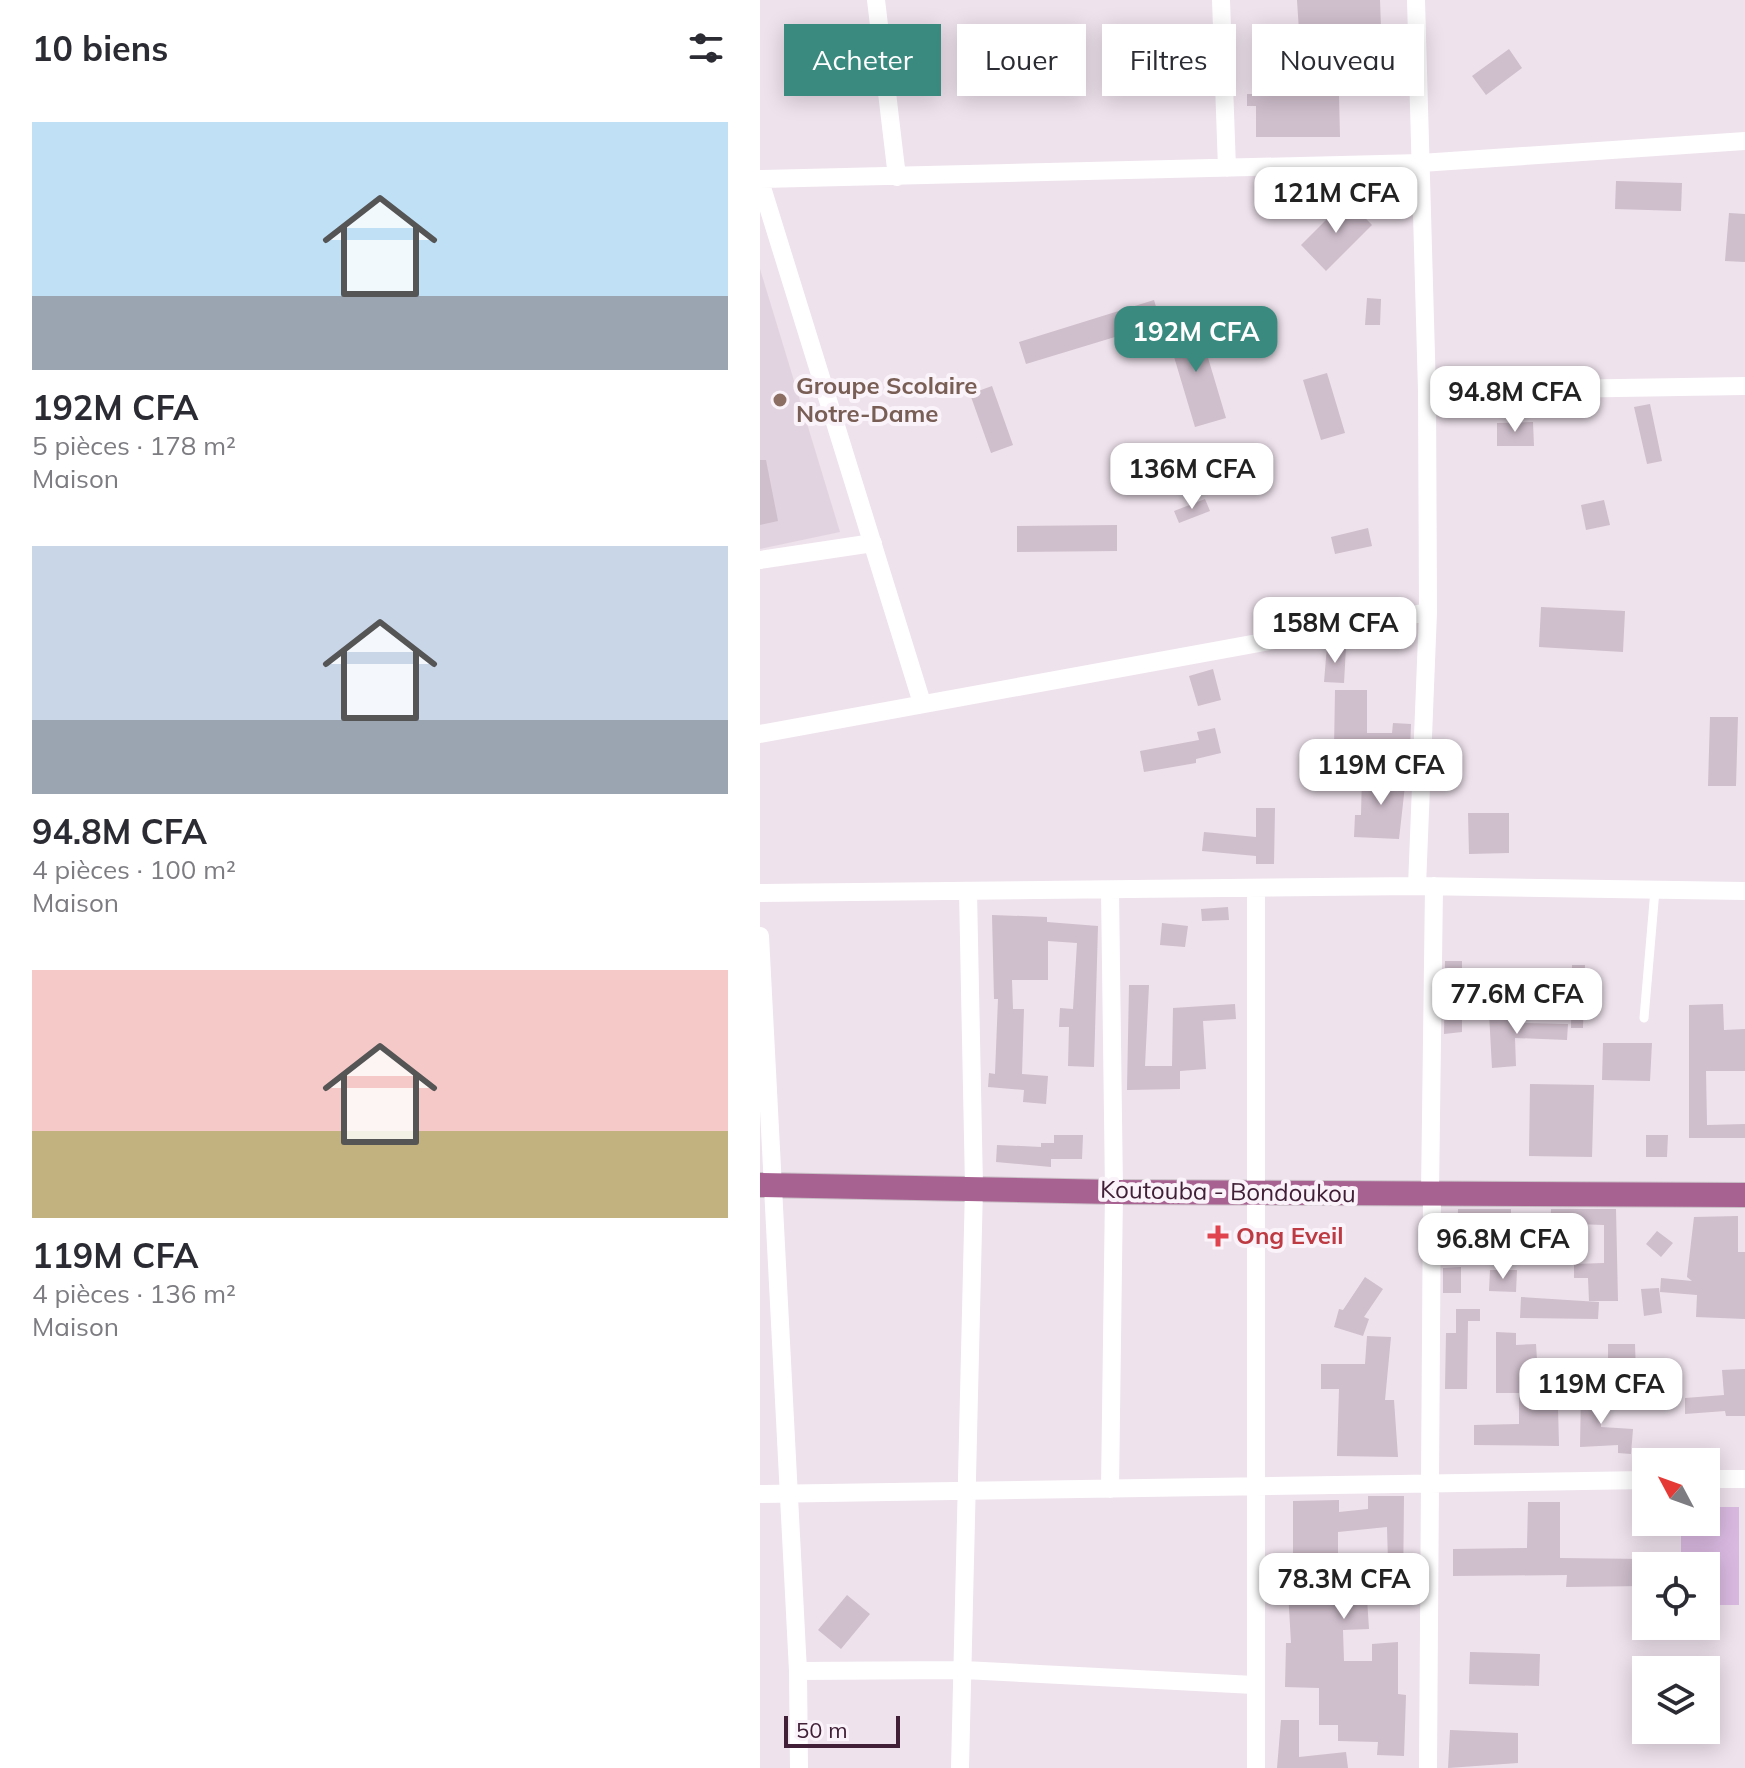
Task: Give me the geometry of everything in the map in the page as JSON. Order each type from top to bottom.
[{"type":"main road","name":"Koutouba - Bondoukou","points":[[768,1185],[1114,1192],[1745,1195]]},
{"type":"street","points":[[876,0],[897,177]]},
{"type":"street","points":[[1221,0],[1227,168]]},
{"type":"street","points":[[1416,0],[1427,391],[1426,886],[1431,1194],[1427,1483],[1428,1768]]},
{"type":"street","points":[[922,703],[760,180],[1421,163],[1745,141]]},
{"type":"street","points":[[1427,391],[1745,386]]},
{"type":"street","points":[[760,560],[873,543]]},
{"type":"street","points":[[760,734],[1428,612]]},
{"type":"street","points":[[760,893],[1426,886],[1745,891]]},
{"type":"street","points":[[1256,889],[1253,1192],[1256,1768]]},
{"type":"street","points":[[1110,890],[1114,1192],[1110,1489]]},
{"type":"street","points":[[960,1768],[974,1187],[968,891]]},
{"type":"street","points":[[760,936],[768,1185],[798,1671],[799,1768]]},
{"type":"street","points":[[1720,1479],[1745,1479]]},
{"type":"street","points":[[760,1494],[1632,1480]]},
{"type":"street","points":[[798,1671],[964,1670],[1254,1685]]},
{"type":"lane","points":[[1644,1018],[1655,890]]},
{"type":"shaded area","name":"Groupe Scolaire Notre-Dame","points":[[760,269],[840,532],[760,549]]},
{"type":"shaded area","points":[[1720,1507],[1739,1507],[1739,1605],[1720,1605],[1720,1552],[1681,1552],[1681,1536],[1720,1536]]},
{"type":"building","points":[[1297,0],[1380,0],[1381,24],[1299,24]]},
{"type":"building","points":[[1509,49],[1522,68],[1486,95],[1472,76]]},
{"type":"building","points":[[1247,94],[1339,96],[1340,137],[1256,137],[1256,106],[1247,106]]},
{"type":"building","points":[[1616,181],[1682,183],[1681,211],[1615,209]]},
{"type":"building","points":[[1347,199],[1372,225],[1326,271],[1301,245]]},
{"type":"building","points":[[1729,213],[1745,214],[1745,262],[1725,261]]},
{"type":"building","points":[[1367,298],[1381,299],[1380,325],[1365,325]]},
{"type":"building","points":[[1154,300],[1161,323],[1026,364],[1019,342]]},
{"type":"building","points":[[1197,321],[1226,418],[1195,427],[1166,330]]},
{"type":"building","points":[[1327,373],[1345,433],[1321,440],[1303,380]]},
{"type":"building","points":[[992,386],[1013,445],[991,453],[970,394]]},
{"type":"building","points":[[1650,404],[1662,461],[1647,464],[1634,407]]},
{"type":"building","points":[[1533,422],[1534,446],[1497,446],[1497,423]]},
{"type":"building","points":[[760,460],[766,460],[778,521],[760,525]]},
{"type":"building","points":[[1205,499],[1210,511],[1179,523],[1174,511]]},
{"type":"building","points":[[1604,500],[1610,525],[1586,530],[1581,505]]},
{"type":"building","points":[[1117,525],[1117,551],[1017,552],[1017,526]]},
{"type":"building","points":[[1368,528],[1372,546],[1335,554],[1331,537]]},
{"type":"building","points":[[1541,607],[1625,611],[1623,652],[1539,647]]},
{"type":"building","points":[[1327,646],[1346,647],[1344,683],[1324,682]]},
{"type":"building","points":[[1213,669],[1221,700],[1198,706],[1189,676]]},
{"type":"building","points":[[1335,690],[1367,690],[1367,733],[1392,733],[1393,723],[1411,724],[1410,750],[1334,749]]},
{"type":"building","points":[[1710,717],[1738,717],[1736,786],[1708,786]]},
{"type":"building","points":[[1215,728],[1221,753],[1196,759],[1196,763],[1144,772],[1140,751],[1199,740],[1197,732]]},
{"type":"building","points":[[1362,775],[1406,777],[1399,839],[1354,837],[1355,815],[1361,815]]},
{"type":"building","points":[[1256,808],[1275,808],[1274,864],[1256,864],[1256,856],[1202,851],[1204,832],[1256,837]]},
{"type":"building","points":[[1468,813],[1509,813],[1509,853],[1469,854]]},
{"type":"building","points":[[1228,907],[1229,920],[1202,921],[1201,909]]},
{"type":"building","points":[[992,915],[1047,917],[1047,922],[1098,926],[1094,1067],[1068,1066],[1069,1027],[1059,1027],[1060,1008],[1073,1009],[1077,943],[1048,941],[1048,980],[1012,980],[1013,1009],[1024,1009],[1022,1074],[1048,1076],[1046,1104],[1023,1102],[1024,1090],[988,1087],[989,1073],[995,1074],[998,999],[994,999]]},
{"type":"building","points":[[1162,923],[1188,926],[1185,947],[1160,945]]},
{"type":"building","points":[[1445,961],[1462,961],[1462,1032],[1444,1034]]},
{"type":"building","points":[[1572,965],[1585,965],[1583,1028],[1571,1028]]},
{"type":"building","points":[[1129,985],[1149,985],[1145,1066],[1172,1066],[1173,1008],[1235,1004],[1236,1019],[1203,1021],[1206,1069],[1180,1071],[1180,1089],[1127,1090]]},
{"type":"building","points":[[1723,1004],[1724,1030],[1745,1029],[1745,1071],[1706,1071],[1707,1125],[1745,1124],[1745,1138],[1689,1138],[1689,1005]]},
{"type":"building","points":[[1520,1012],[1520,1023],[1568,1024],[1567,1040],[1515,1038],[1516,1066],[1492,1068],[1489,1013]]},
{"type":"building","points":[[1603,1043],[1652,1043],[1650,1081],[1602,1080]]},
{"type":"building","points":[[1530,1084],[1594,1085],[1592,1157],[1529,1156]]},
{"type":"building","points":[[1054,1135],[1083,1135],[1082,1159],[1051,1159],[1051,1167],[996,1162],[997,1145],[1041,1147],[1041,1143],[1054,1143]]},
{"type":"building","points":[[1646,1135],[1668,1135],[1667,1157],[1646,1157]]},
{"type":"building","points":[[1458,1209],[1511,1209],[1511,1242],[1457,1241]]},
{"type":"building","points":[[1551,1209],[1616,1209],[1618,1301],[1589,1301],[1588,1278],[1574,1278],[1574,1264],[1604,1263],[1604,1225],[1575,1224],[1575,1234],[1550,1233]]},
{"type":"building","points":[[1738,1216],[1738,1252],[1745,1252],[1745,1319],[1696,1317],[1697,1295],[1660,1292],[1661,1278],[1692,1281],[1687,1277],[1694,1217]]},
{"type":"building","points":[[1657,1231],[1673,1243],[1661,1257],[1646,1244]]},
{"type":"building","points":[[1461,1267],[1461,1293],[1443,1293],[1443,1268]]},
{"type":"building","points":[[1490,1270],[1517,1270],[1516,1292],[1489,1291]]},
{"type":"building","points":[[1365,1277],[1383,1289],[1364,1317],[1369,1319],[1363,1336],[1334,1327],[1339,1309],[1343,1310]]},
{"type":"building","points":[[1659,1288],[1662,1313],[1644,1316],[1641,1289]]},
{"type":"building","points":[[1521,1297],[1599,1302],[1598,1319],[1520,1318]]},
{"type":"building","points":[[1456,1309],[1480,1309],[1480,1321],[1468,1321],[1467,1389],[1445,1389],[1446,1333],[1456,1333]]},
{"type":"building","points":[[1496,1332],[1516,1333],[1516,1345],[1536,1344],[1537,1360],[1570,1361],[1569,1382],[1537,1380],[1537,1407],[1558,1407],[1559,1446],[1474,1445],[1474,1425],[1519,1424],[1519,1393],[1496,1393]]},
{"type":"building","points":[[1367,1336],[1391,1337],[1385,1400],[1394,1400],[1398,1457],[1337,1456],[1339,1389],[1321,1389],[1321,1364],[1365,1364]]},
{"type":"building","points":[[1608,1344],[1635,1344],[1636,1373],[1608,1373]]},
{"type":"building","points":[[1745,1369],[1745,1416],[1726,1416],[1725,1411],[1685,1414],[1685,1398],[1724,1395],[1722,1370]]},
{"type":"building","points":[[1581,1391],[1601,1391],[1601,1427],[1633,1429],[1631,1454],[1618,1453],[1618,1445],[1580,1447]]},
{"type":"building","points":[[1368,1496],[1404,1496],[1403,1596],[1389,1596],[1387,1527],[1338,1532],[1338,1555],[1364,1553],[1369,1629],[1343,1630],[1344,1661],[1372,1661],[1372,1644],[1398,1642],[1398,1694],[1406,1695],[1404,1756],[1377,1755],[1378,1742],[1338,1741],[1338,1725],[1319,1725],[1319,1688],[1285,1687],[1286,1643],[1291,1643],[1287,1573],[1282,1574],[1282,1553],[1293,1553],[1293,1501],[1339,1500],[1339,1512],[1368,1509]]},
{"type":"building","points":[[1528,1502],[1560,1502],[1560,1558],[1632,1559],[1632,1586],[1566,1587],[1567,1575],[1453,1576],[1453,1549],[1527,1548]]},
{"type":"building","points":[[847,1595],[870,1614],[841,1649],[818,1630]]},
{"type":"building","points":[[1470,1652],[1540,1654],[1539,1686],[1469,1684]]},
{"type":"building","points":[[1281,1720],[1299,1720],[1299,1757],[1346,1752],[1348,1768],[1277,1768]]},
{"type":"building","points":[[1450,1730],[1518,1733],[1518,1763],[1448,1768]]},
{"type":"place","name":"Groupe Scolaire Notre-Dame","points":[[780,400]]},
{"type":"place","name":"Ong Eveil","points":[[1218,1236]]}]
